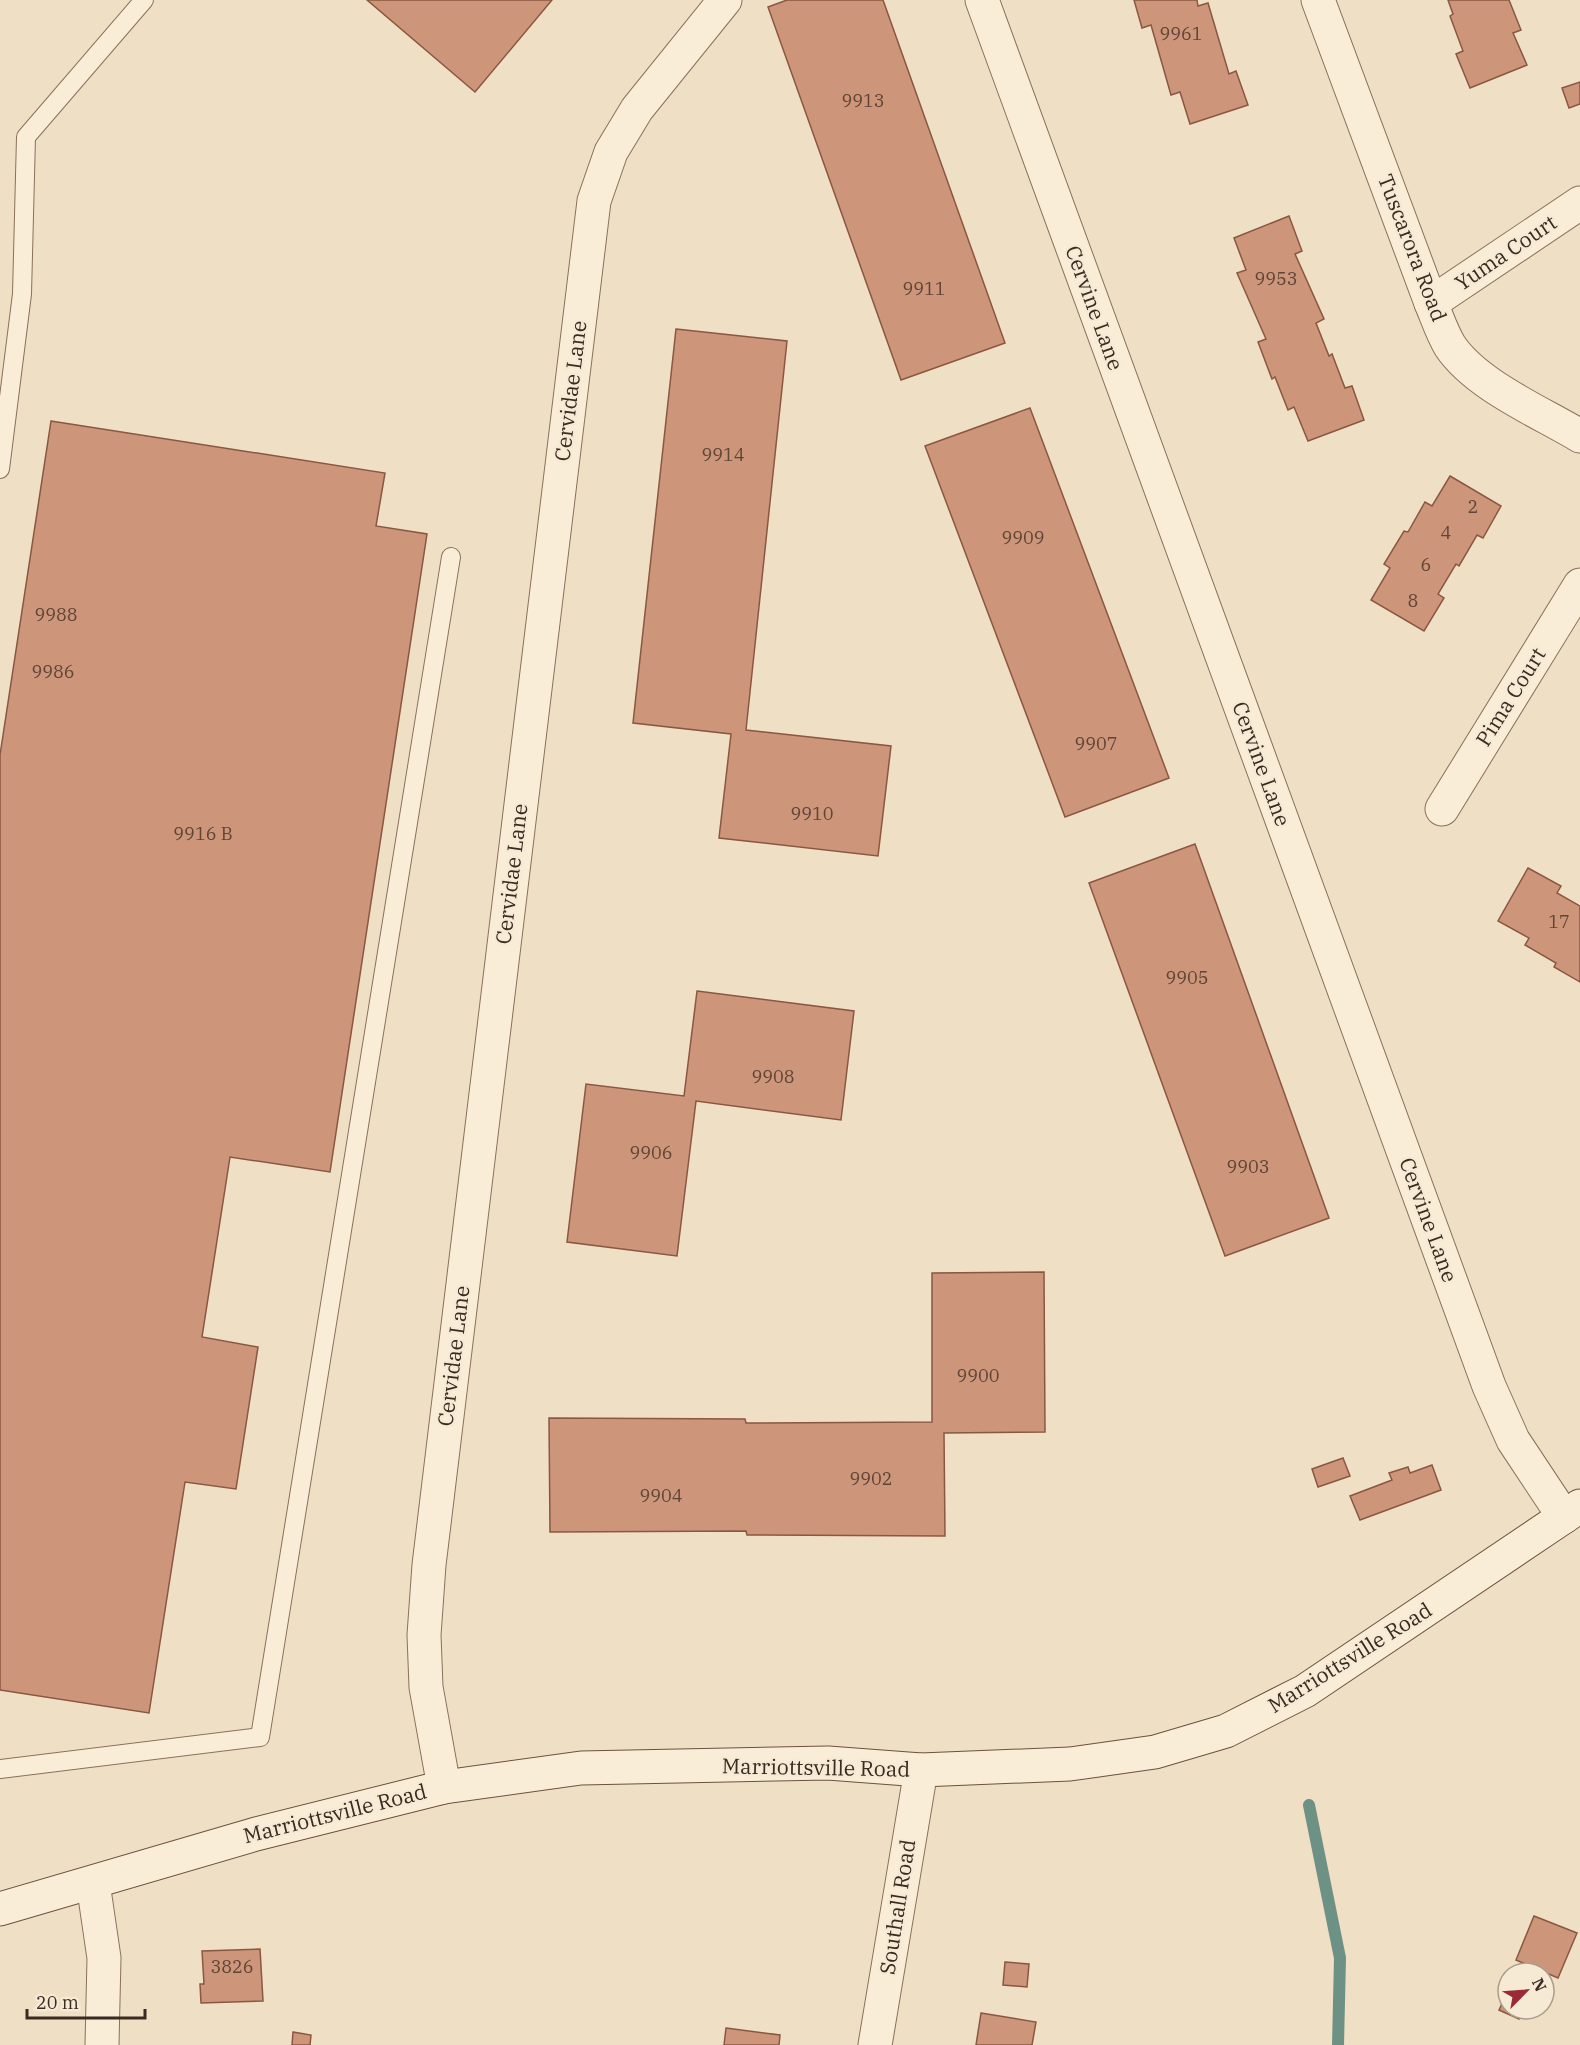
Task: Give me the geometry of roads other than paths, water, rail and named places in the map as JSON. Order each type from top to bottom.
[{"type":"street","name":"Cervidae Lane","points":[[444,1787],[426,1687],[424,1635],[429,1565],[594,201],[611,153],[637,109],[725,0]]},
{"type":"street","name":"Cervine Lane","points":[[982,0],[1489,1386],[1513,1440],[1572,1511]]},
{"type":"street","name":"Tuscarora Road","points":[[1318,0],[1431,303],[1450,345],[1465,363],[1483,378],[1580,436]]},
{"type":"street","name":"Yuma Court","points":[[1431,303],[1580,203]]},
{"type":"street","name":"Pima Court","points":[[1442,809],[1580,585]]},
{"type":"street","name":"Marriottsville Road","points":[[0,1909],[256,1834],[444,1787],[581,1768],[828,1763],[921,1770],[1070,1764],[1155,1752],[1226,1731],[1305,1691],[1572,1511]]},
{"type":"street","name":"Southall Road","points":[[875,2045],[921,1770]]},
{"type":"street","points":[[93,1883],[104,1959],[102,2045]]},
{"type":"lane","points":[[0,469],[22,294],[26,137],[144,0]]},
{"type":"lane","points":[[0,1769],[260,1737],[451,557]]},
{"type":"waterway","points":[[1309,1805],[1340,1958],[1338,2045]]}]
